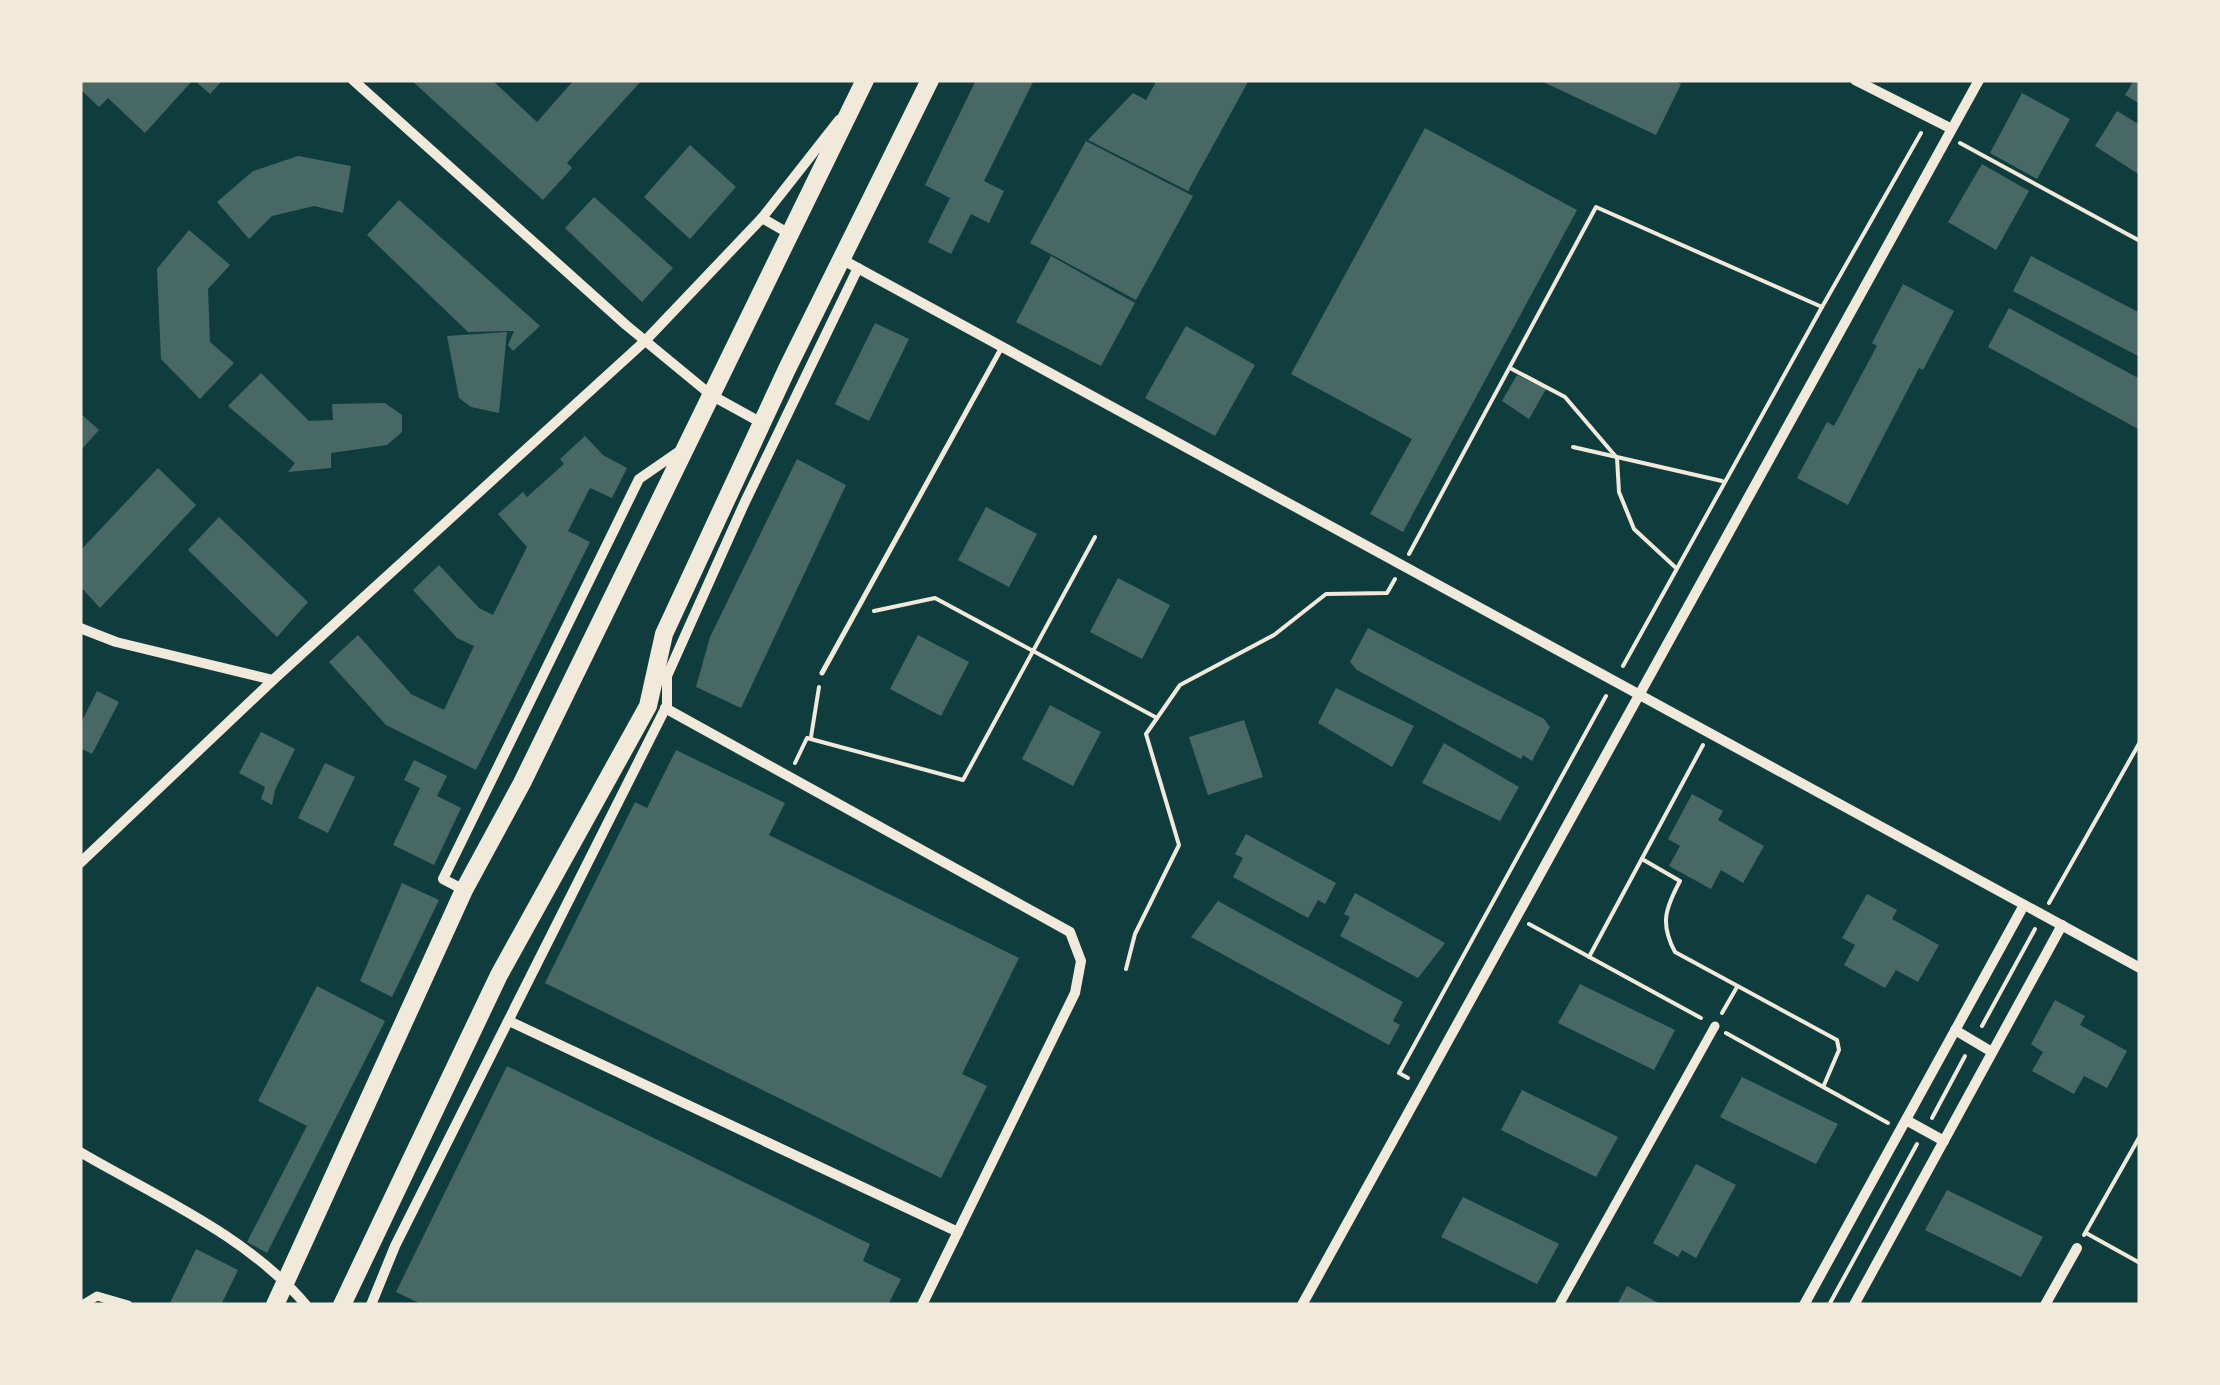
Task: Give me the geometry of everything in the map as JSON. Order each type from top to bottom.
[{"type":"main road","points":[[342,1305],[499,975],[648,706],[664,634],[762,423],[851,264],[930,80]]},
{"type":"main road","points":[[275,1305],[464,890],[522,783],[862,88]]},
{"type":"street","points":[[353,80],[711,395],[762,423]]},
{"type":"street","points":[[1854,80],[1948,132]]},
{"type":"street","points":[[1302,1305],[1978,80]]},
{"type":"street","points":[[80,864],[273,680],[646,340],[762,218],[862,88]]},
{"type":"street","points":[[762,218],[788,233]]},
{"type":"street","points":[[370,1305],[665,708],[668,676],[675,659],[851,264],[2140,968]]},
{"type":"street","points":[[464,890],[443,879],[639,479],[686,447]]},
{"type":"street","points":[[80,628],[116,642],[273,680]]},
{"type":"street","points":[[665,708],[1070,932],[1081,961],[1075,993],[922,1305]]},
{"type":"street","points":[[1804,1305],[2024,905]]},
{"type":"street","points":[[1854,1305],[2062,925]]},
{"type":"street","points":[[508,1021],[958,1232]]},
{"type":"street","points":[[1559,1305],[1715,1026]]},
{"type":"street","points":[[1955,1030],[1992,1052]]},
{"type":"street","points":[[1906,1120],[1944,1141]]},
{"type":"street","points":[[80,1152],[248,1251],[286,1282],[306,1305]]},
{"type":"street","points":[[2046,1305],[2077,1248]]},
{"type":"street","points":[[82,1305],[98,1296],[128,1305]]},
{"type":"lane","points":[[822,673],[1002,347]]},
{"type":"path","points":[[1423,1086],[1399,1073],[1722,481],[1926,125]]},
{"type":"path","points":[[1948,132],[2140,241]]},
{"type":"path","points":[[1126,969],[1135,934],[1179,845],[1146,734],[1180,685],[1274,635],[1326,594],[1387,593],[1596,207],[1822,307]]},
{"type":"path","points":[[1510,368],[1565,397],[1617,458],[1619,492],[1634,529],[1675,567]]},
{"type":"path","points":[[1573,446],[1722,481]]},
{"type":"path","points":[[788,776],[806,738],[963,780],[1094,537]]},
{"type":"path","points":[[854,615],[936,598],[1157,718]]},
{"type":"path","points":[[810,739],[822,673]]},
{"type":"path","points":[[1589,957],[1710,733]]},
{"type":"path","points":[[1829,1305],[2140,742]]},
{"type":"path","points":[[1642,858],[1680,881],[1666,908],[1663,930],[1675,952],[1837,1040],[1839,1050],[1824,1087]]},
{"type":"path","points":[[2006,937],[2044,957]]},
{"type":"path","points":[[1715,1026],[1738,986]]},
{"type":"path","points":[[2140,1136],[2086,1232],[2140,1263]]},
{"type":"path","points":[[1862,1201],[1900,1222]]},
{"type":"building","points":[[80,80],[193,80],[145,133],[108,98],[99,107],[80,89]]},
{"type":"building","points":[[194,80],[223,80],[210,94]]},
{"type":"building","points":[[411,80],[492,80],[537,122],[574,80],[642,80],[567,163],[572,168],[543,200]]},
{"type":"building","points":[[976,80],[1034,80],[984,181],[1004,191],[989,223],[971,214],[951,254],[928,242],[950,198],[925,185]]},
{"type":"building","points":[[1157,80],[1249,80],[1188,191],[1088,140],[1133,93],[1146,100]]},
{"type":"building","points":[[1539,80],[1672,80],[1681,84],[1656,135]]},
{"type":"building","points":[[2134,80],[2140,80],[2140,104],[2125,95]]},
{"type":"building","points":[[2022,93],[2070,119],[2037,179],[1990,153]]},
{"type":"building","points":[[2117,111],[2140,125],[2140,175],[2095,146]]},
{"type":"building","points":[[1425,128],[1577,210],[1403,532],[1370,514],[1412,439],[1291,374]]},
{"type":"building","points":[[1086,141],[1193,196],[1136,300],[1030,243]]},
{"type":"building","points":[[690,145],[736,187],[690,239],[644,197]]},
{"type":"building","points":[[298,156],[351,166],[343,213],[314,206],[272,216],[249,239],[217,202],[253,171]]},
{"type":"building","points":[[1982,164],[2029,191],[1996,250],[1948,222]]},
{"type":"building","points":[[594,197],[673,268],[642,302],[565,228]]},
{"type":"building","points":[[399,200],[540,326],[513,351],[508,345],[514,331],[468,332],[367,235]]},
{"type":"building","points":[[189,230],[230,265],[208,289],[210,342],[234,363],[200,399],[161,359],[157,269]]},
{"type":"building","points":[[1051,256],[1135,303],[1101,366],[1016,322]]},
{"type":"building","points":[[2031,256],[2140,313],[2140,357],[2013,291]]},
{"type":"building","points":[[1903,284],[1954,311],[1923,370],[1919,368],[1848,505],[1797,478],[1827,422],[1834,426],[1877,346],[1872,343]]},
{"type":"building","points":[[2009,308],[2140,379],[2140,430],[1988,347]]},
{"type":"building","points":[[875,323],[909,339],[869,421],[835,404]]},
{"type":"building","points":[[1186,326],[1255,365],[1215,436],[1145,398]]},
{"type":"building","points":[[507,332],[499,413],[471,407],[459,398],[447,336]]},
{"type":"building","points":[[261,373],[309,421],[333,420],[332,404],[385,403],[402,415],[402,432],[387,445],[331,453],[331,468],[288,472],[295,463],[228,406]]},
{"type":"building","points":[[1517,375],[1546,389],[1529,419],[1502,401]]},
{"type":"building","points":[[80,413],[99,430],[80,451]]},
{"type":"building","points":[[585,436],[603,455],[627,468],[612,498],[590,488],[568,531],[590,542],[476,770],[386,725],[329,662],[358,635],[411,694],[444,710],[474,646],[457,638],[413,590],[439,565],[479,608],[493,615],[527,547],[498,514],[523,492],[527,497],[564,464],[560,459]]},
{"type":"building","points":[[797,459],[846,485],[741,708],[696,687],[710,637]]},
{"type":"building","points":[[158,468],[196,505],[100,608],[80,586],[80,551]]},
{"type":"building","points":[[986,507],[1037,534],[1009,587],[958,560]]},
{"type":"building","points":[[219,517],[308,602],[277,637],[188,550]]},
{"type":"building","points":[[1118,578],[1170,605],[1142,659],[1090,632]]},
{"type":"building","points":[[1368,628],[1544,719],[1550,727],[1532,761],[1523,755],[1521,759],[1357,670],[1350,662]]},
{"type":"building","points":[[918,635],[969,662],[941,716],[890,689]]},
{"type":"building","points":[[1336,688],[1414,726],[1392,767],[1318,723]]},
{"type":"building","points":[[97,691],[119,702],[92,754],[80,748],[80,725]]},
{"type":"building","points":[[1050,705],[1101,732],[1073,786],[1022,759]]},
{"type":"building","points":[[1244,720],[1263,777],[1208,795],[1189,737]]},
{"type":"building","points":[[261,732],[295,749],[272,805],[261,799],[265,787],[239,773]]},
{"type":"building","points":[[1444,743],[1519,787],[1500,821],[1422,783]]},
{"type":"building","points":[[676,750],[785,803],[769,835],[1019,958],[962,1074],[987,1086],[941,1178],[545,983],[635,802],[647,808]]},
{"type":"building","points":[[414,760],[447,776],[437,796],[461,808],[434,865],[393,845],[420,788],[404,780]]},
{"type":"building","points":[[325,763],[355,777],[328,833],[298,818]]},
{"type":"building","points":[[1692,794],[1723,811],[1718,820],[1764,846],[1743,883],[1721,870],[1711,889],[1669,866],[1680,846],[1668,839]]},
{"type":"building","points":[[1246,834],[1336,883],[1325,904],[1318,900],[1308,918],[1233,877],[1243,858],[1235,854]]},
{"type":"building","points":[[402,883],[439,900],[392,997],[360,981]]},
{"type":"building","points":[[1355,893],[1445,943],[1418,978],[1340,936],[1350,917],[1344,914]]},
{"type":"building","points":[[1867,894],[1897,910],[1892,919],[1939,945],[1918,982],[1896,970],[1885,988],[1844,965],[1855,945],[1842,938]]},
{"type":"building","points":[[1218,901],[1403,1002],[1393,1021],[1400,1025],[1389,1045],[1191,937]]},
{"type":"building","points":[[1580,984],[1675,1030],[1654,1070],[1558,1023]]},
{"type":"building","points":[[317,986],[385,1021],[267,1253],[247,1242],[307,1126],[258,1101]]},
{"type":"building","points":[[2055,1000],[2085,1016],[2080,1025],[2127,1051],[2107,1088],[2084,1076],[2074,1094],[2032,1071],[2043,1052],[2031,1044]]},
{"type":"building","points":[[507,1066],[870,1244],[863,1261],[901,1279],[888,1305],[423,1305],[396,1292]]},
{"type":"building","points":[[1742,1077],[1838,1124],[1816,1164],[1720,1117]]},
{"type":"building","points":[[1522,1090],[1618,1137],[1596,1177],[1501,1130]]},
{"type":"building","points":[[1696,1164],[1736,1185],[1696,1258],[1682,1250],[1678,1257],[1653,1243]]},
{"type":"building","points":[[1947,1190],[2043,1237],[2021,1277],[1925,1230]]},
{"type":"building","points":[[1463,1197],[1559,1244],[1537,1284],[1441,1237]]},
{"type":"building","points":[[196,1249],[238,1270],[221,1305],[169,1305]]},
{"type":"building","points":[[1627,1286],[1662,1305],[1617,1305]]}]
